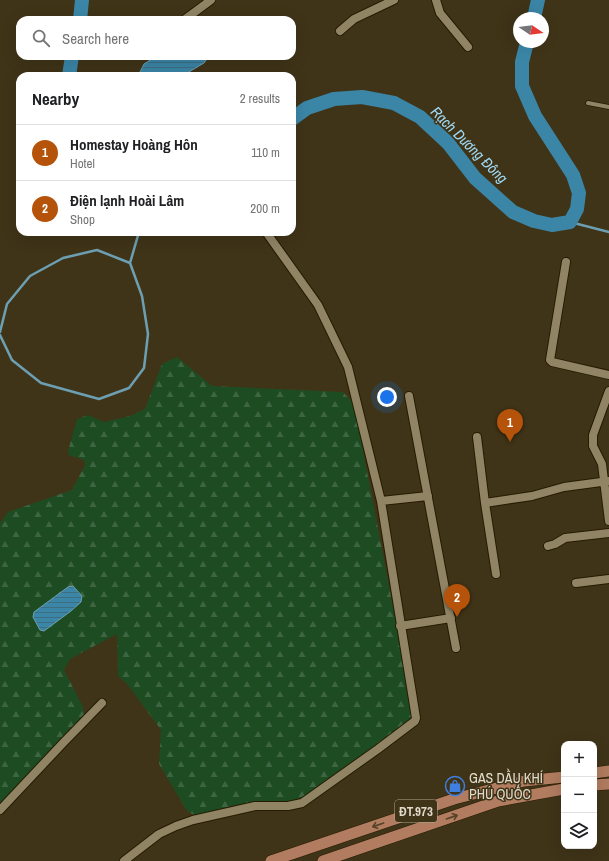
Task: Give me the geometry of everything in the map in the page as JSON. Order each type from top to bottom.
[{"type":"main road","points":[[597,773],[609,771]]},
{"type":"main road","name":"ĐT.973","points":[[271,861],[454,799],[524,781],[561,777]]},
{"type":"main road","points":[[597,785],[609,784]]},
{"type":"main road","name":"ĐT.973","points":[[322,861],[498,801],[561,790]]},
{"type":"street","points":[[189,16],[211,0]]},
{"type":"street","points":[[340,31],[354,19],[394,0]]},
{"type":"street","points":[[436,0],[440,13],[468,47]]},
{"type":"street","points":[[124,861],[159,834],[182,824],[255,806],[288,806],[302,803],[378,750],[415,721],[416,716],[400,626],[381,502],[348,367],[318,305],[269,236]]},
{"type":"street","points":[[566,262],[550,360],[552,362],[609,375]]},
{"type":"street","points":[[609,391],[593,435],[594,446],[602,464],[606,482],[609,520]]},
{"type":"street","points":[[409,396],[456,648]]},
{"type":"street","points":[[477,437],[496,574]]},
{"type":"street","points":[[485,503],[532,496],[564,487],[606,482]]},
{"type":"street","points":[[381,502],[428,496]]},
{"type":"street","points":[[548,546],[565,538],[609,533]]},
{"type":"street","points":[[576,583],[609,579]]},
{"type":"street","points":[[400,626],[451,618]]},
{"type":"street","points":[[0,810],[102,703]]},
{"type":"lane","points":[[588,103],[609,107]]},
{"type":"green space","points":[[177,357],[212,386],[343,392],[354,404],[412,706],[412,716],[409,721],[308,795],[293,802],[256,802],[236,805],[196,816],[187,811],[159,764],[161,730],[128,685],[118,676],[117,634],[70,659],[64,670],[83,707],[84,715],[0,808],[0,523],[8,512],[72,490],[85,465],[84,460],[69,455],[68,451],[77,419],[88,415],[104,422],[130,416],[145,409],[162,364]]},
{"type":"water","points":[[150,60],[206,60],[204,63],[189,72],[140,72],[144,64]]},
{"type":"water","points":[[73,586],[82,596],[81,602],[44,631],[40,630],[33,617],[34,612],[68,587]]},
{"type":"waterway","name":"Rạch Dương Đông","points":[[80,16],[82,0]]},
{"type":"waterway","name":"Rạch Dương Đông","points":[[535,12],[538,0]]},
{"type":"waterway","name":"Rạch Dương Đông","points":[[296,116],[307,108],[334,99],[362,97],[394,103],[420,117],[448,143],[475,178],[513,212],[534,221],[552,225],[570,222],[577,209],[579,193],[573,175],[535,116],[522,86],[522,62],[526,48]]},
{"type":"waterway","name":"Rạch Dương Đông","points":[[70,72],[71,60]]},
{"type":"waterway","points":[[570,222],[609,232]]},
{"type":"waterway","points":[[0,335],[12,360],[41,383],[99,399],[129,388],[144,368],[148,334],[142,296],[130,263],[138,236]]},
{"type":"waterway","points":[[0,332],[7,304],[30,276],[63,258],[97,250],[130,263]]},
{"type":"place","name":"Homestay Hoàng Hôn","points":[[510,442]]},
{"type":"place","name":"Điện lạnh Hoài Lâm","points":[[457,617]]},
{"type":"place","name":"GAS DẦU KHÍ PHÚ QUỐC","points":[[455,786]]}]
